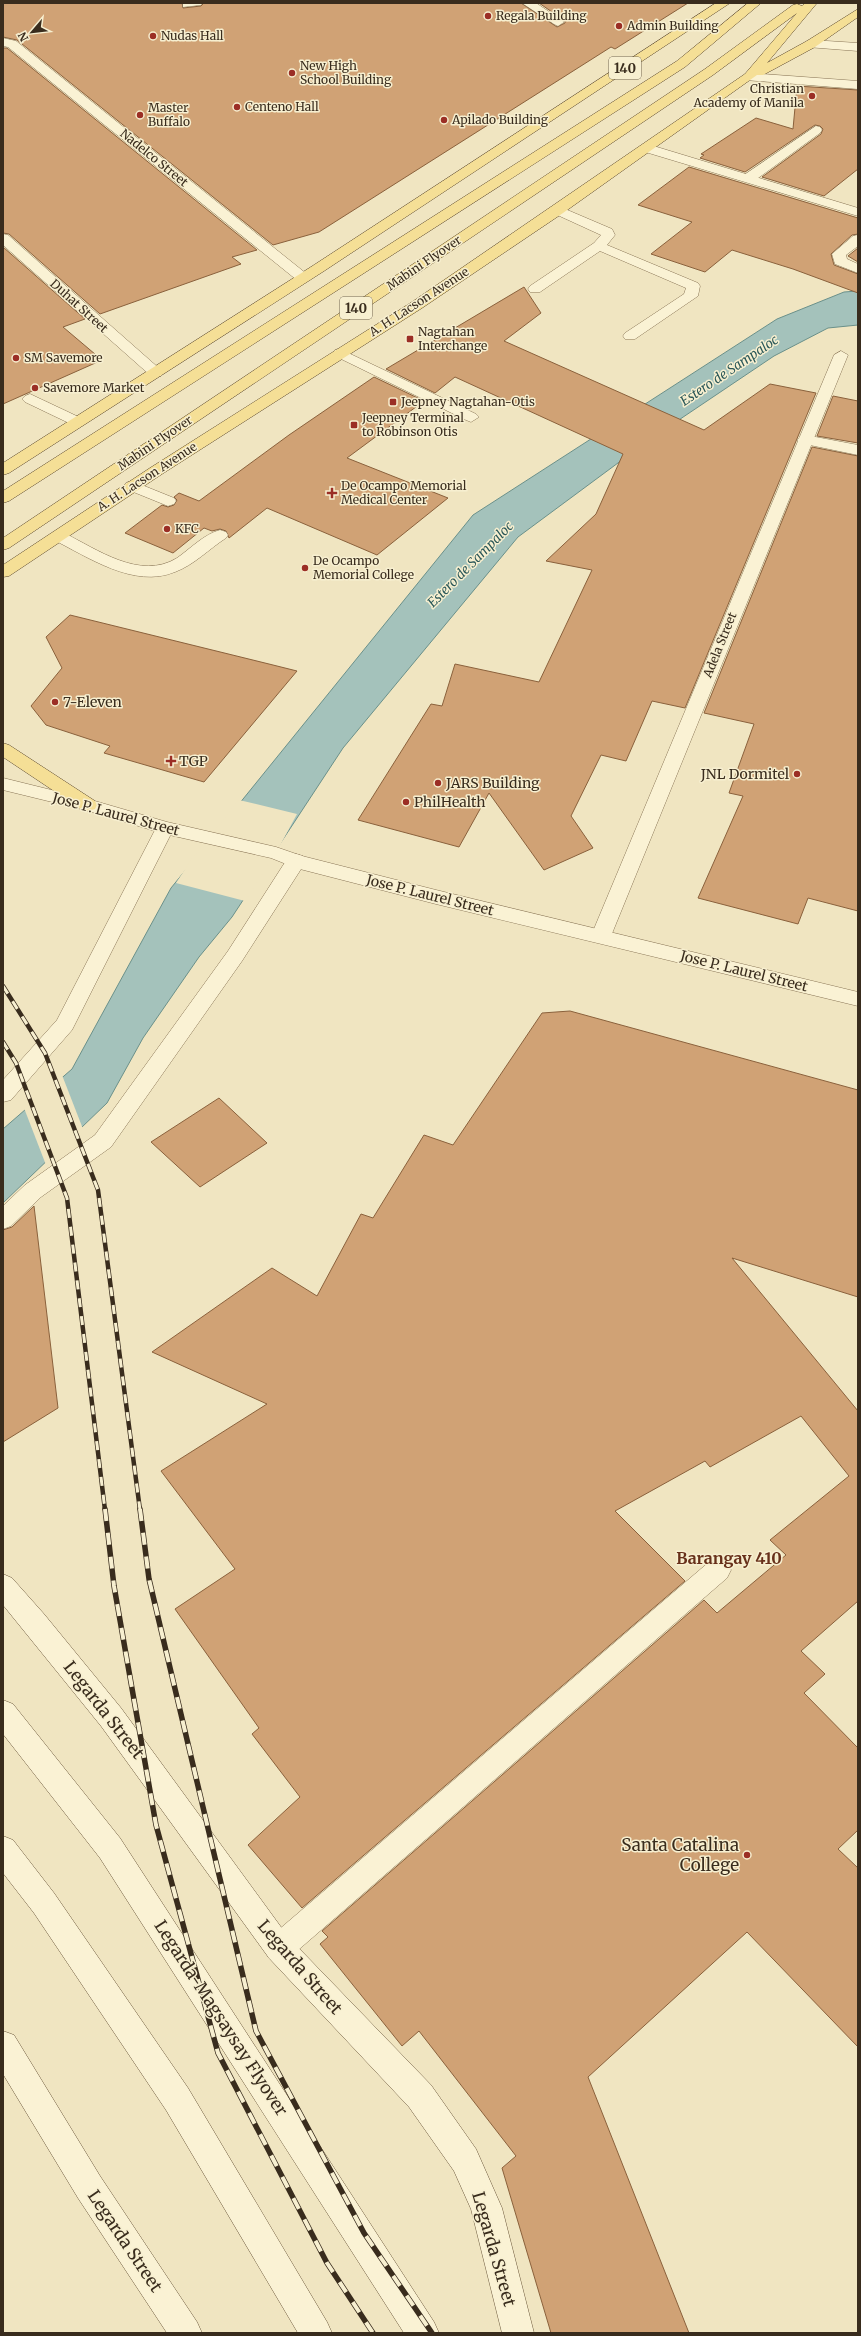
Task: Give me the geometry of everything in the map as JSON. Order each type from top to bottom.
[{"type":"main road","name":"140","points":[[3,470],[303,278],[724,3]]},
{"type":"main road","name":"Mabini Flyover","points":[[3,498],[681,64],[755,3]]},
{"type":"main road","name":"Mabini Flyover","points":[[3,545],[710,72],[803,3]]},
{"type":"main road","name":"A. H. Lacson Avenue","points":[[3,572],[132,486],[340,353],[558,210],[749,77],[811,3]]},
{"type":"main road","points":[[749,77],[811,44],[858,12]]},
{"type":"main road","points":[[3,749],[88,805]]},
{"type":"street","points":[[528,3],[558,22]]},
{"type":"street","name":"Nadelco Street","points":[[3,42],[12,44],[303,278]]},
{"type":"street","points":[[811,44],[858,47]]},
{"type":"street","points":[[749,77],[858,84]]},
{"type":"street","points":[[749,178],[816,130]]},
{"type":"street","points":[[647,148],[858,212]]},
{"type":"street","points":[[535,289],[599,246],[608,235],[607,232],[558,210]]},
{"type":"street","name":"Duhat Street","points":[[3,238],[156,373]]},
{"type":"street","points":[[858,238],[839,254],[840,261],[858,269]]},
{"type":"street","points":[[599,246],[693,286],[691,296],[630,336]]},
{"type":"street","points":[[340,353],[471,417]]},
{"type":"street","name":"Adela Street","points":[[601,936],[841,355]]},
{"type":"street","points":[[30,399],[78,422]]},
{"type":"street","points":[[805,440],[858,450]]},
{"type":"street","points":[[132,486],[168,501]]},
{"type":"street","points":[[58,536],[125,568],[138,572],[151,573],[168,570],[220,534]]},
{"type":"street","name":"Jose P. Laurel Street","points":[[3,784],[88,805],[165,828],[206,836],[276,853],[296,861],[425,895],[601,936],[858,999]]},
{"type":"street","points":[[3,1094],[64,1025],[165,828]]},
{"type":"street","points":[[3,1220],[33,1191],[103,1141],[235,956],[296,861]]},
{"type":"street","points":[[279,1948],[718,1570]]},
{"type":"street","name":"Legarda Street","points":[[3,1586],[35,1622],[111,1717],[279,1948],[420,2096],[465,2160],[486,2208],[503,2268],[518,2333]]},
{"type":"street","name":"Legarda-Magsaysay Flyover","points":[[3,1713],[110,1848],[242,2049],[423,2333]]},
{"type":"street","points":[[3,1850],[44,1903],[177,2099],[316,2333]]},
{"type":"street","name":"Legarda Street","points":[[3,2046],[89,2188],[186,2333]]},
{"type":"water","name":"Estero de Sampaloc","points":[[858,291],[858,325],[828,328],[774,356],[649,440],[518,537],[343,748],[232,917],[199,957],[143,1038],[107,1103],[3,1203],[3,1129],[72,1069],[171,888],[473,515],[777,319],[844,292]]},
{"type":"pier","points":[[239,800],[297,814],[276,853],[245,901],[176,883],[193,857]]},
{"type":"pier","points":[[62,1075],[83,1129],[46,1165],[24,1108]]},
{"type":"building","points":[[3,3],[182,3],[183,8],[201,6],[204,3],[521,3],[557,27],[565,23],[565,21],[539,3],[688,3],[615,49],[611,47],[319,232],[273,245],[17,40],[3,37]]},
{"type":"building","points":[[3,48],[7,48],[257,250],[232,257],[241,264],[100,314],[9,234],[3,233]]},
{"type":"building","points":[[797,86],[858,90],[858,169],[824,196],[762,177],[821,134],[823,129],[820,126],[815,125],[745,172],[700,158],[704,155],[701,154],[756,118],[793,129]]},
{"type":"building","points":[[689,167],[858,218],[858,234],[852,235],[831,254],[834,265],[858,274],[858,293],[793,269],[732,250],[705,272],[651,254],[692,222],[638,205]]},
{"type":"building","points":[[3,247],[85,319],[63,327],[102,360],[3,404]]},
{"type":"building","points":[[858,248],[858,262],[848,256]]},
{"type":"building","points":[[524,287],[541,313],[504,341],[704,430],[770,384],[816,393],[685,708],[652,701],[626,761],[601,755],[571,816],[593,848],[544,870],[489,793],[459,847],[358,820],[431,704],[442,706],[455,664],[539,682],[592,570],[546,561],[596,514],[623,454],[455,377],[435,393],[386,369]]},
{"type":"building","points":[[374,377],[424,401],[347,458],[448,498],[377,555],[267,508],[229,538],[226,531],[220,529],[212,531],[204,528],[173,553],[125,533],[162,505],[168,507],[174,505],[177,500],[174,497],[179,493],[199,501],[289,435]]},
{"type":"building","points":[[833,396],[858,401],[858,443],[817,436]]},
{"type":"building","points":[[812,447],[858,456],[858,911],[808,898],[798,924],[698,898],[743,796],[729,793],[754,724],[704,713]]},
{"type":"building","points":[[70,615],[297,671],[204,782],[104,753],[110,746],[46,725],[31,706],[62,668],[46,637]]},
{"type":"building","points":[[570,1011],[858,1090],[858,1297],[732,1258],[858,1411],[858,1601],[801,1651],[825,1674],[804,1693],[858,1748],[858,1830],[838,1849],[858,1868],[858,2047],[747,1932],[588,2077],[689,2333],[551,2333],[502,2168],[516,2156],[419,2031],[402,2046],[320,1944],[328,1937],[322,1931],[704,1600],[717,1613],[786,1555],[770,1540],[849,1476],[801,1416],[710,1467],[705,1461],[615,1511],[685,1581],[302,1908],[248,1845],[300,1797],[252,1734],[259,1728],[175,1609],[235,1569],[161,1471],[267,1404],[152,1352],[272,1268],[317,1296],[361,1214],[373,1218],[424,1135],[453,1145],[542,1013]]},
{"type":"building","points":[[219,1098],[267,1143],[200,1187],[151,1142]]},
{"type":"building","points":[[34,1206],[58,1408],[3,1442],[3,1230],[12,1227]]},
{"type":"railway","points":[[3,986],[45,1053],[98,1190],[140,1510]]},
{"type":"railway","points":[[3,1042],[16,1063],[67,1198],[105,1510]]},
{"type":"railway","points":[[105,1509],[114,1586],[156,1825],[218,2053],[327,2263],[373,2333]]},
{"type":"railway","points":[[140,1509],[149,1579],[256,2031],[364,2233],[432,2333]]},
{"type":"place","name":"Regala Building","points":[[488,16]]},
{"type":"place","name":"Admin Building","points":[[619,26]]},
{"type":"place","name":"Nudas Hall","points":[[153,36]]},
{"type":"place","name":"New High School Building","points":[[292,73]]},
{"type":"place","name":"Christian Academy of Manila","points":[[812,96]]},
{"type":"place","name":"Centeno Hall","points":[[237,107]]},
{"type":"place","name":"Master Buffalo","points":[[140,115]]},
{"type":"place","name":"Apilado Building","points":[[444,120]]},
{"type":"place","name":"Nagtahan Interchange","points":[[410,339]]},
{"type":"place","name":"SM Savemore","points":[[16,358]]},
{"type":"place","name":"Savemore Market","points":[[35,388]]},
{"type":"place","name":"Jeepney Nagtahan-Otis","points":[[393,402]]},
{"type":"place","name":"Jeepney Terminal to Robinson Otis","points":[[354,425]]},
{"type":"place","name":"De Ocampo Memorial Medical Center","points":[[332,493]]},
{"type":"place","name":"KFC","points":[[167,529]]},
{"type":"place","name":"De Ocampo Memorial College","points":[[305,568]]},
{"type":"place","name":"7-Eleven","points":[[55,702]]},
{"type":"place","name":"TGP","points":[[171,761]]},
{"type":"place","name":"JNL Dormitel","points":[[797,774]]},
{"type":"place","name":"JARS Building","points":[[438,783]]},
{"type":"place","name":"PhilHealth","points":[[406,802]]},
{"type":"place","name":"Santa Catalina College","points":[[747,1855]]},
{"type":"district","name":"Barangay 410","points":[[729,1558]]}]
